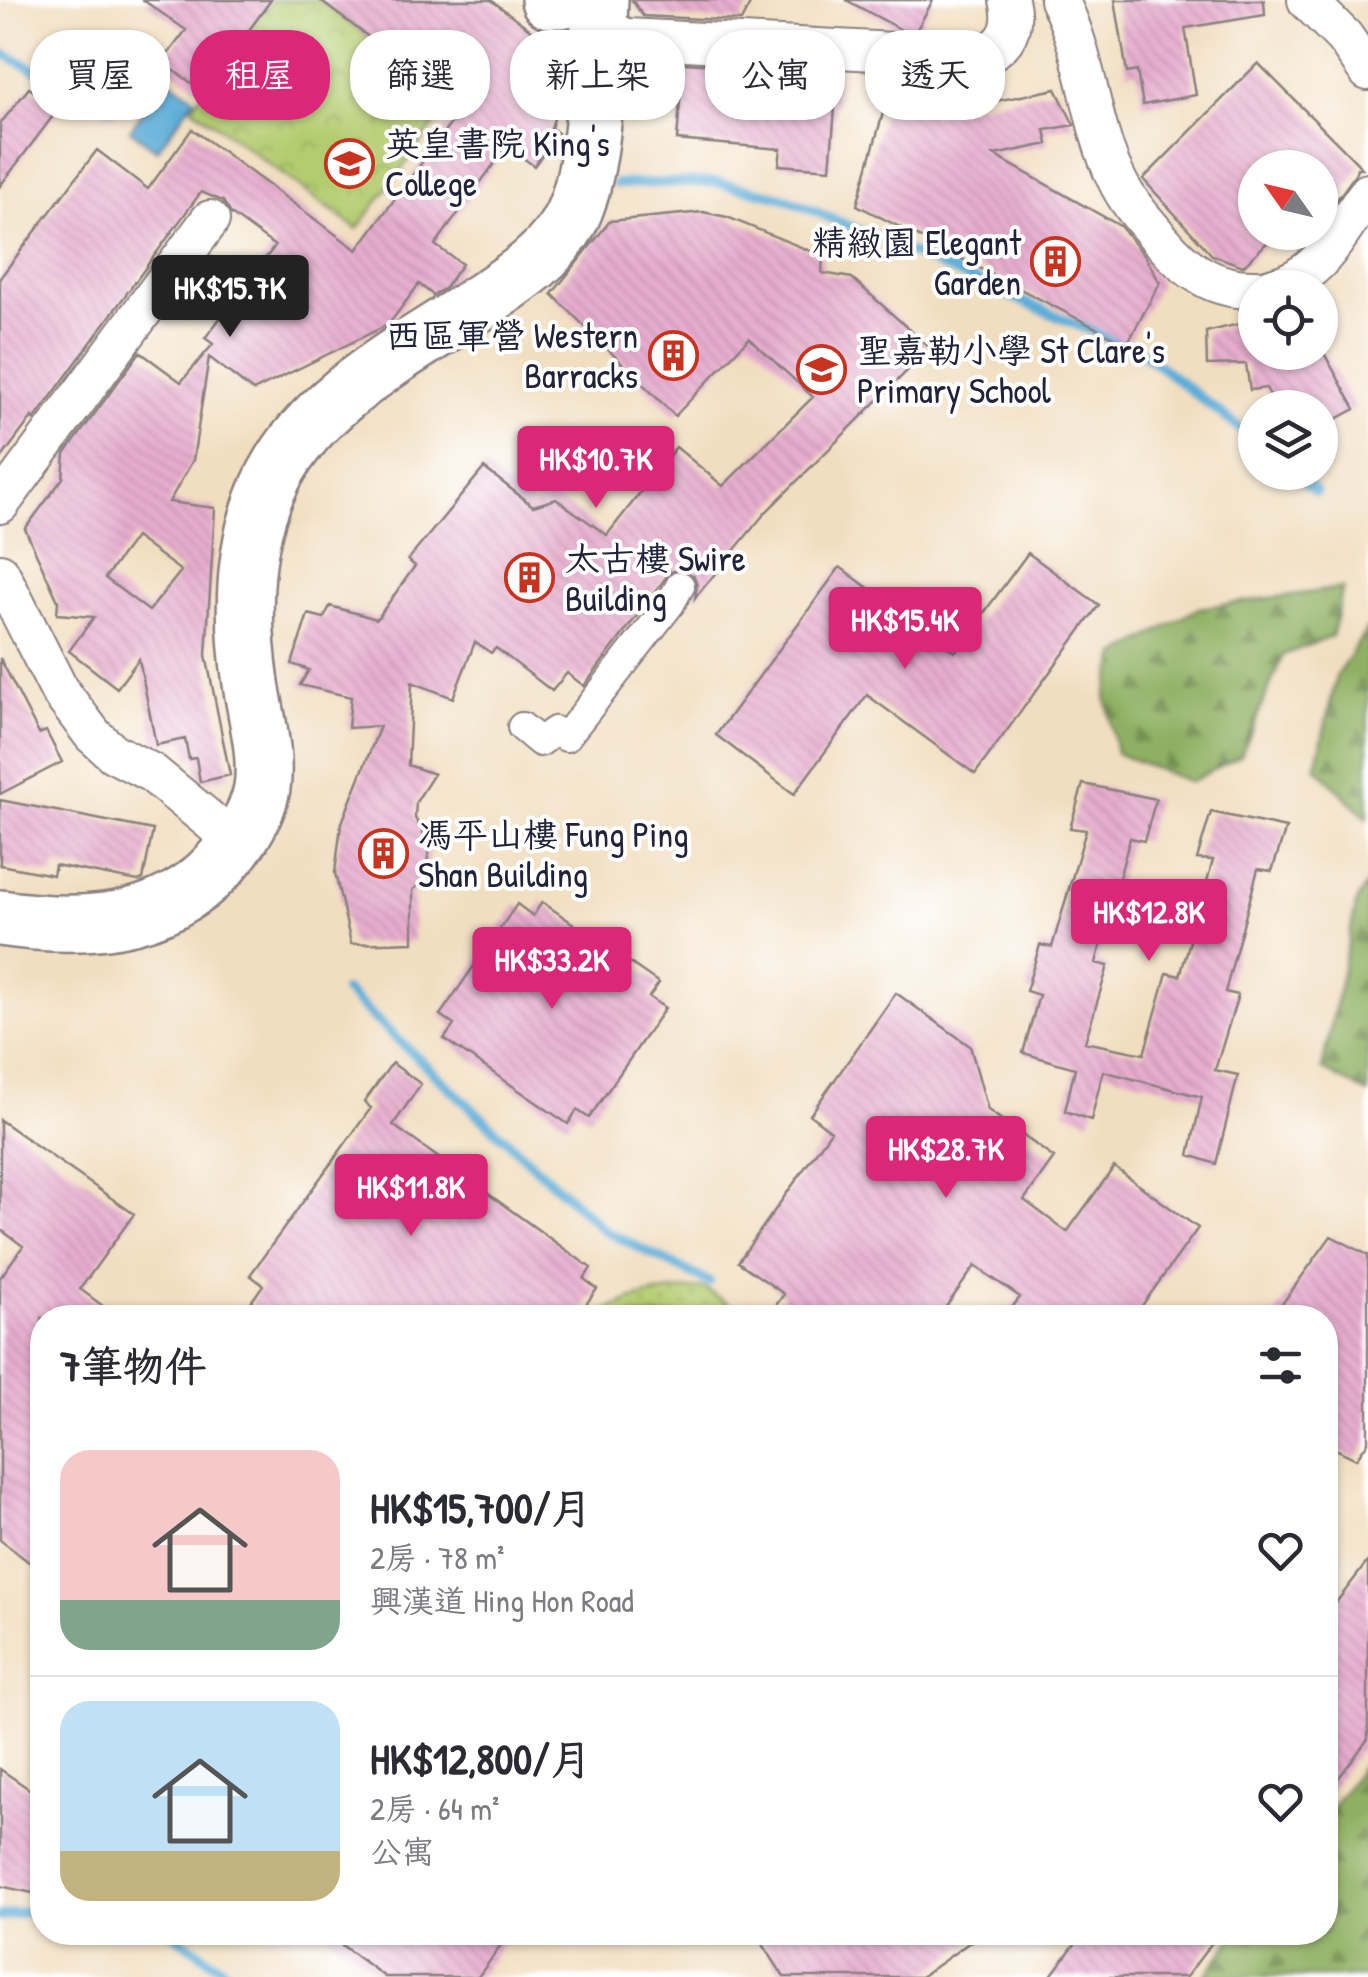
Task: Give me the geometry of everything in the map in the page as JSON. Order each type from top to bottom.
[{"type":"main road","points":[[0,918],[90,924],[141,914],[164,905],[202,880],[236,842],[262,791],[262,748],[250,681],[246,600],[254,529],[268,489],[292,449],[324,413],[371,375],[535,264],[562,233],[577,202],[584,174],[572,6]]},
{"type":"street","points":[[572,6],[628,38],[971,56],[994,52],[1002,45],[1011,24],[1009,0]]},
{"type":"street","points":[[1059,0],[1077,42],[1114,174],[1128,200],[1193,272],[1220,285],[1238,287]]},
{"type":"street","points":[[1307,0],[1344,37],[1368,71]]},
{"type":"street","points":[[1308,270],[1322,259],[1368,193]]},
{"type":"street","points":[[0,504],[210,220]]},
{"type":"street","points":[[0,572],[59,690],[93,735],[113,753],[152,773],[236,842]]},
{"type":"street","points":[[522,727],[540,742],[555,731],[566,737],[680,586]]},
{"type":"green space","points":[[271,0],[319,0],[359,30],[350,30],[350,120],[438,120],[357,229],[210,120],[330,120],[330,30],[249,30]]},
{"type":"green space","points":[[1343,588],[1332,636],[1283,655],[1241,755],[1190,782],[1116,753],[1106,696],[1117,655],[1199,608]]},
{"type":"green space","points":[[1368,627],[1368,819],[1316,767],[1336,677]]},
{"type":"green space","points":[[1368,882],[1368,1094],[1322,1069],[1357,900]]},
{"type":"green space","points":[[704,1288],[731,1305],[620,1305],[662,1292]]},
{"type":"green space","points":[[1368,1758],[1368,1977],[1204,1977],[1228,1945],[1338,1945],[1338,1798]]},
{"type":"water","points":[[170,80],[190,94],[190,105],[157,150],[130,130],[137,120],[170,120]]},
{"type":"building","points":[[143,0],[271,0],[249,30],[190,30],[190,82],[170,68],[170,51],[186,30]]},
{"type":"building","points":[[319,0],[491,0],[531,30],[510,30],[510,120],[554,120],[551,128],[558,133],[534,166],[507,146],[435,245],[462,264],[445,288],[433,295],[419,284],[389,324],[253,391],[209,357],[193,460],[169,502],[215,508],[206,655],[230,775],[200,782],[196,758],[189,759],[185,739],[156,745],[139,659],[117,688],[69,651],[94,617],[57,614],[58,601],[25,529],[63,478],[65,454],[140,352],[181,382],[213,344],[205,338],[275,246],[231,214],[223,201],[201,192],[34,420],[32,417],[0,460],[0,278],[97,150],[148,189],[192,129],[357,250],[453,120],[490,120],[490,30],[359,30]],"holes":[[[135,537],[181,571],[149,611],[105,578]]]},
{"type":"building","points":[[632,0],[752,0],[741,21],[643,16]]},
{"type":"building","points":[[846,0],[933,0],[917,30],[902,30]]},
{"type":"building","points":[[1115,0],[1264,0],[1265,15],[1185,28],[1196,95],[1143,105],[1137,71],[1127,73]]},
{"type":"building","points":[[685,63],[705,64],[705,120],[834,120],[830,169],[779,165],[781,149],[677,140],[679,120],[685,120]]},
{"type":"building","points":[[1258,63],[1362,168],[1357,168],[1338,198],[1338,150],[1238,150],[1238,250],[1259,250],[1243,266],[1212,255],[1143,179]]},
{"type":"building","points":[[29,88],[30,120],[50,120],[0,186],[0,124]]},
{"type":"building","name":"精緻園 Elegant Garden","points":[[1056,89],[1074,125],[1045,130],[1048,144],[994,155],[1120,226],[1145,256],[1160,283],[1127,344],[857,205],[881,120],[1005,120],[1005,99]]},
{"type":"building","points":[[703,212],[727,217],[823,256],[822,273],[852,278],[930,348],[765,513],[695,598],[694,576],[681,569],[670,572],[584,686],[567,673],[552,691],[496,648],[491,653],[475,642],[453,698],[412,682],[408,765],[434,774],[416,802],[415,818],[430,846],[424,880],[413,890],[413,942],[351,944],[335,873],[341,825],[380,726],[348,728],[351,697],[300,685],[309,670],[292,664],[308,614],[324,618],[330,606],[377,619],[415,566],[408,560],[484,468],[533,506],[556,499],[607,535],[676,447],[723,486],[813,397],[749,338],[675,416],[552,294],[610,221]]},
{"type":"building","points":[[1238,324],[1238,364],[1207,365],[1206,332]]},
{"type":"building","points":[[1247,370],[1333,370],[1355,409],[1338,418],[1338,390],[1250,390]]},
{"type":"building","points":[[1028,553],[1099,605],[975,774],[867,695],[794,794],[716,735],[840,567],[955,652]]},
{"type":"building","points":[[0,658],[39,734],[46,731],[62,762],[0,794]]},
{"type":"building","points":[[1083,784],[1156,799],[1144,841],[1130,838],[1096,963],[1108,966],[1085,1042],[1144,1054],[1167,973],[1180,976],[1213,860],[1197,859],[1211,812],[1286,828],[1272,871],[1258,869],[1225,992],[1238,995],[1215,1070],[1238,1075],[1216,1164],[1189,1155],[1202,1097],[1103,1071],[1091,1120],[1065,1111],[1075,1068],[1023,1053],[1039,995],[1026,991],[1040,945],[1052,947],[1086,830],[1070,828]]},
{"type":"building","points":[[0,800],[153,830],[143,879],[55,865],[53,875],[0,865]]},
{"type":"building","points":[[542,902],[659,983],[649,997],[665,1008],[589,1118],[577,1110],[568,1124],[444,1039],[454,1025],[440,1015],[517,904],[533,916]]},
{"type":"building","points":[[896,993],[970,1046],[988,1110],[1054,1158],[1024,1200],[1067,1232],[1114,1167],[1198,1228],[1142,1305],[1014,1305],[1020,1297],[975,1266],[947,1305],[776,1305],[784,1294],[738,1262],[831,1131],[810,1115]]},
{"type":"building","points":[[392,1063],[421,1084],[393,1125],[591,1268],[584,1279],[597,1289],[585,1305],[251,1302],[263,1285],[250,1275],[371,1108],[364,1102]]},
{"type":"building","points":[[0,1120],[134,1214],[80,1289],[102,1305],[30,1305],[30,1563],[0,1540],[0,1278],[23,1246],[0,1229]]},
{"type":"building","points":[[1331,1236],[1368,1255],[1368,1442],[1356,1459],[1338,1450],[1338,1305],[1281,1305]]},
{"type":"building","points":[[1368,1561],[1368,1739],[1338,1779],[1338,1600]]},
{"type":"building","points":[[0,1769],[30,1790],[30,1892],[0,1886]]},
{"type":"building","points":[[342,1945],[501,1945],[478,1977],[385,1977]]},
{"type":"building","points":[[763,1945],[966,1945],[921,1977],[784,1977]]},
{"type":"building","points":[[1074,1945],[1210,1945],[1186,1977],[1050,1977]]},
{"type":"waterway","points":[[0,52],[30,67]]},
{"type":"waterway","points":[[616,184],[716,182],[782,197],[1144,354],[1238,427]]},
{"type":"waterway","points":[[345,991],[605,1231],[709,1282]]},
{"type":"waterway","points":[[0,1917],[30,1911]]},
{"type":"waterway","points":[[189,1945],[234,1977]]},
{"type":"place","name":"英皇書院 King's College","points":[[350,163]]},
{"type":"place","name":"精緻園 Elegant Garden","points":[[1056,262]]},
{"type":"place","name":"西區軍營 Western Barracks","points":[[673,355]]},
{"type":"place","name":"聖嘉勒小學 St Clare's Primary School","points":[[822,370]]},
{"type":"place","name":"太古樓 Swire Building","points":[[530,578]]},
{"type":"place","name":"馮平山樓 Fung Ping Shan Building","points":[[383,854]]}]
